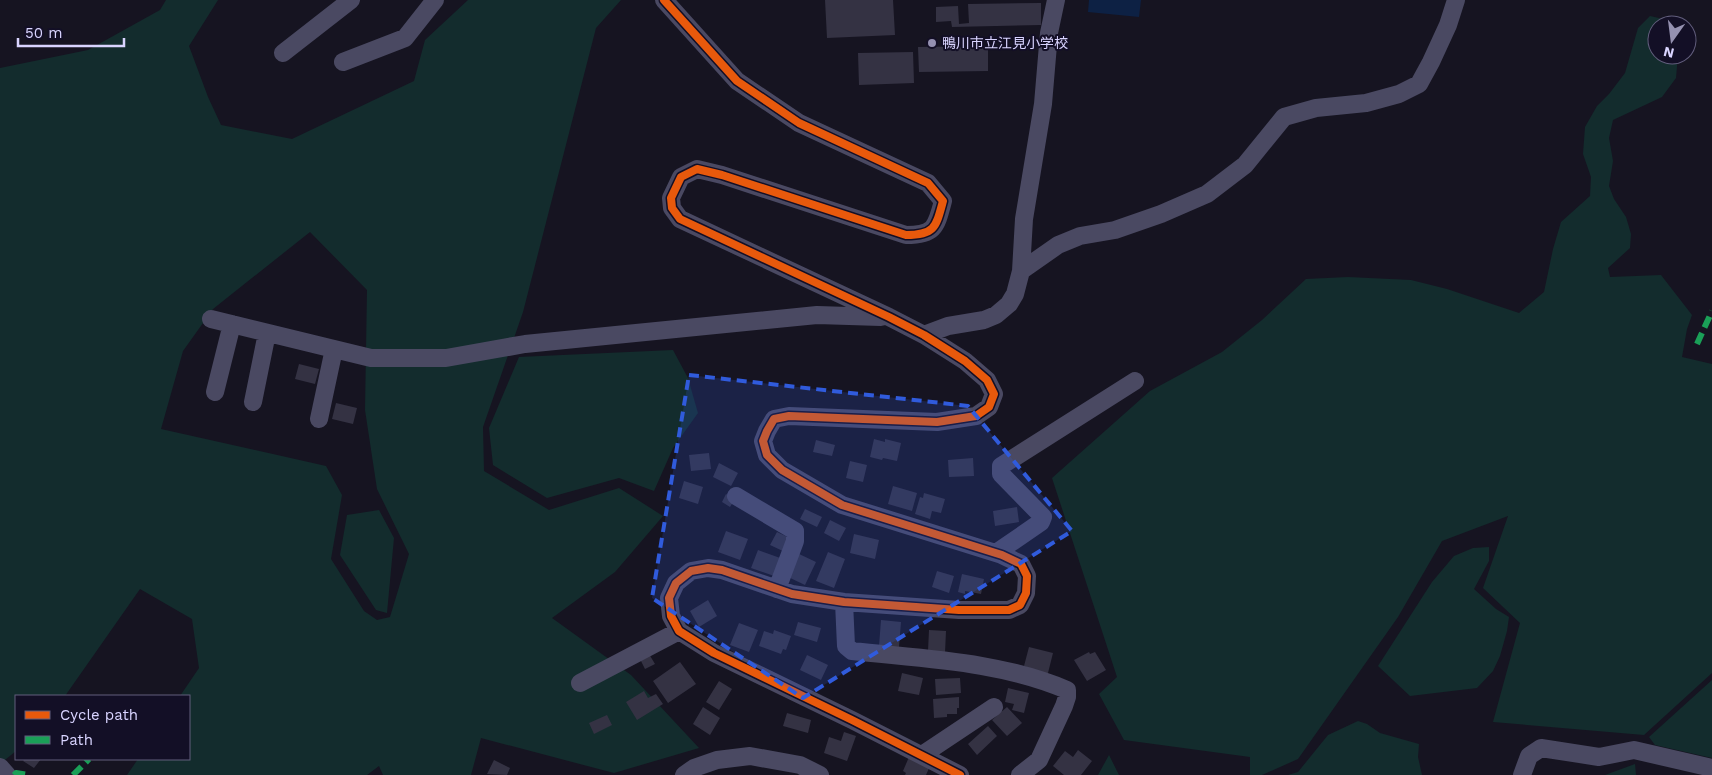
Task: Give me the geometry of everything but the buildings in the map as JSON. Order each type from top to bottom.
[{"type":"street","points":[[664,0],[737,82],[799,123],[928,183],[943,201],[938,219],[932,229],[921,235],[906,235],[722,175],[697,169],[681,177],[671,198],[672,208],[680,219],[924,335],[965,360],[987,380],[994,394],[989,407],[976,416],[937,422],[789,416],[774,419],[763,441],[767,455],[782,470],[842,505],[996,553],[1021,564],[1028,576],[1026,593],[1020,605],[1009,610],[959,610],[844,602],[792,594],[722,570],[708,568],[691,571],[676,582],[669,598],[671,616],[679,631],[714,653],[960,775]]},
{"type":"street","points":[[924,335],[948,326],[996,316],[1009,304],[1015,294],[1021,271],[1024,219],[1043,104],[1049,33],[1056,0]]},
{"type":"street","points":[[1021,271],[1058,244],[1080,236],[1115,230],[1207,194],[1245,165],[1284,117],[1316,108],[1366,103],[1399,94],[1419,84],[1448,25],[1456,0]]},
{"type":"street","points":[[283,53],[347,1]]},
{"type":"street","points":[[343,62],[405,38],[432,1]]},
{"type":"street","points":[[211,319],[372,358],[446,358],[525,344],[807,316],[889,317]]},
{"type":"street","points":[[215,392],[232,324]]},
{"type":"street","points":[[253,402],[267,333]]},
{"type":"street","points":[[318,419],[334,349]]},
{"type":"street","points":[[996,553],[1041,522],[1043,517],[1001,474],[1001,466],[1136,381]]},
{"type":"street","points":[[736,496],[795,531],[795,541],[777,589]]},
{"type":"street","points":[[844,602],[846,646],[852,651],[984,665],[1067,690],[1064,706],[1039,760],[1020,775]]},
{"type":"street","points":[[580,683],[679,631]]},
{"type":"street","points":[[922,756],[994,707]]},
{"type":"street","points":[[1522,775],[1528,756],[1541,748],[1598,757],[1634,750],[1712,768]]},
{"type":"street","points":[[684,775],[694,768],[717,760],[750,756],[800,764],[820,775]]},
{"type":"street","points":[[0,767],[8,775]]},
{"type":"highlighted area","points":[[689,375],[968,406],[1072,531],[803,698],[652,598]]},
{"type":"green space","points":[[166,0],[218,0],[189,46],[208,97],[221,125],[292,139],[414,81],[425,40],[468,0],[621,0],[596,28],[523,312],[483,427],[484,471],[549,510],[619,488],[663,516],[615,572],[552,618],[631,675],[699,748],[614,773],[481,738],[471,775],[383,775],[379,766],[367,775],[127,775],[137,760],[190,760],[190,695],[181,695],[199,668],[192,619],[140,589],[66,695],[15,695],[15,752],[0,764],[0,68],[88,50],[160,10]],"holes":[[[310,232],[367,290],[365,410],[377,489],[409,554],[390,617],[377,620],[364,611],[331,559],[342,495],[326,466],[161,429],[183,351],[213,309]]]},
{"type":"green space","points":[[1647,19],[1647,65],[1677,65],[1676,78],[1662,97],[1613,120],[1609,138],[1613,161],[1609,186],[1614,199],[1626,217],[1631,234],[1630,248],[1608,268],[1610,277],[1661,275],[1692,315],[1687,329],[1682,357],[1712,364],[1712,673],[1644,735],[1493,722],[1520,623],[1483,588],[1508,516],[1442,541],[1398,617],[1298,759],[1262,775],[1250,775],[1250,757],[1124,740],[1099,694],[1117,677],[1052,478],[1150,391],[1222,352],[1262,320],[1306,279],[1348,277],[1411,280],[1447,289],[1519,313],[1544,292],[1561,222],[1590,196],[1591,177],[1583,154],[1585,127],[1597,106],[1625,73],[1638,28]]},
{"type":"green space","points":[[673,350],[688,378],[698,413],[673,448],[654,491],[619,478],[547,498],[493,465],[489,428],[519,357]]},
{"type":"green space","points":[[379,510],[394,538],[387,613],[376,610],[340,555],[347,515]]},
{"type":"green space","points":[[1489,547],[1489,561],[1474,589],[1496,609],[1509,617],[1500,656],[1493,671],[1477,688],[1410,696],[1378,666],[1432,582],[1454,556],[1473,548]]},
{"type":"green space","points":[[1712,680],[1712,758],[1655,745],[1649,737]]},
{"type":"green space","points":[[1358,721],[1367,724],[1380,733],[1419,744],[1418,757],[1422,775],[1288,775],[1298,772],[1328,735]]},
{"type":"green space","points":[[1109,755],[1119,775],[1098,775]]},
{"type":"green space","points":[[1635,764],[1636,775],[1605,775]]},
{"type":"water","points":[[1089,0],[1141,0],[1139,17],[1088,12]]},
{"type":"marked path","points":[[1697,344],[1712,311]]},
{"type":"marked path","points":[[73,775],[88,760]]},
{"type":"marked path","points":[[14,775],[16,773],[28,775]]},
{"type":"cycle path","points":[[664,0],[737,81],[799,123],[928,183],[943,201],[933,228],[916,235],[906,235],[722,175],[697,169],[681,177],[671,198],[672,208],[680,219],[924,335],[965,361],[987,380],[994,394],[989,407],[976,416],[937,422],[789,416],[774,419],[763,441],[767,455],[782,470],[842,505],[1002,555],[1021,564],[1027,576],[1026,593],[1020,605],[1009,610],[959,610],[844,602],[792,594],[722,570],[708,568],[691,571],[676,583],[669,598],[671,616],[679,631],[714,653],[960,775]]},
{"type":"place","name":"鴨川市立江見小学校","points":[[932,43]]}]
